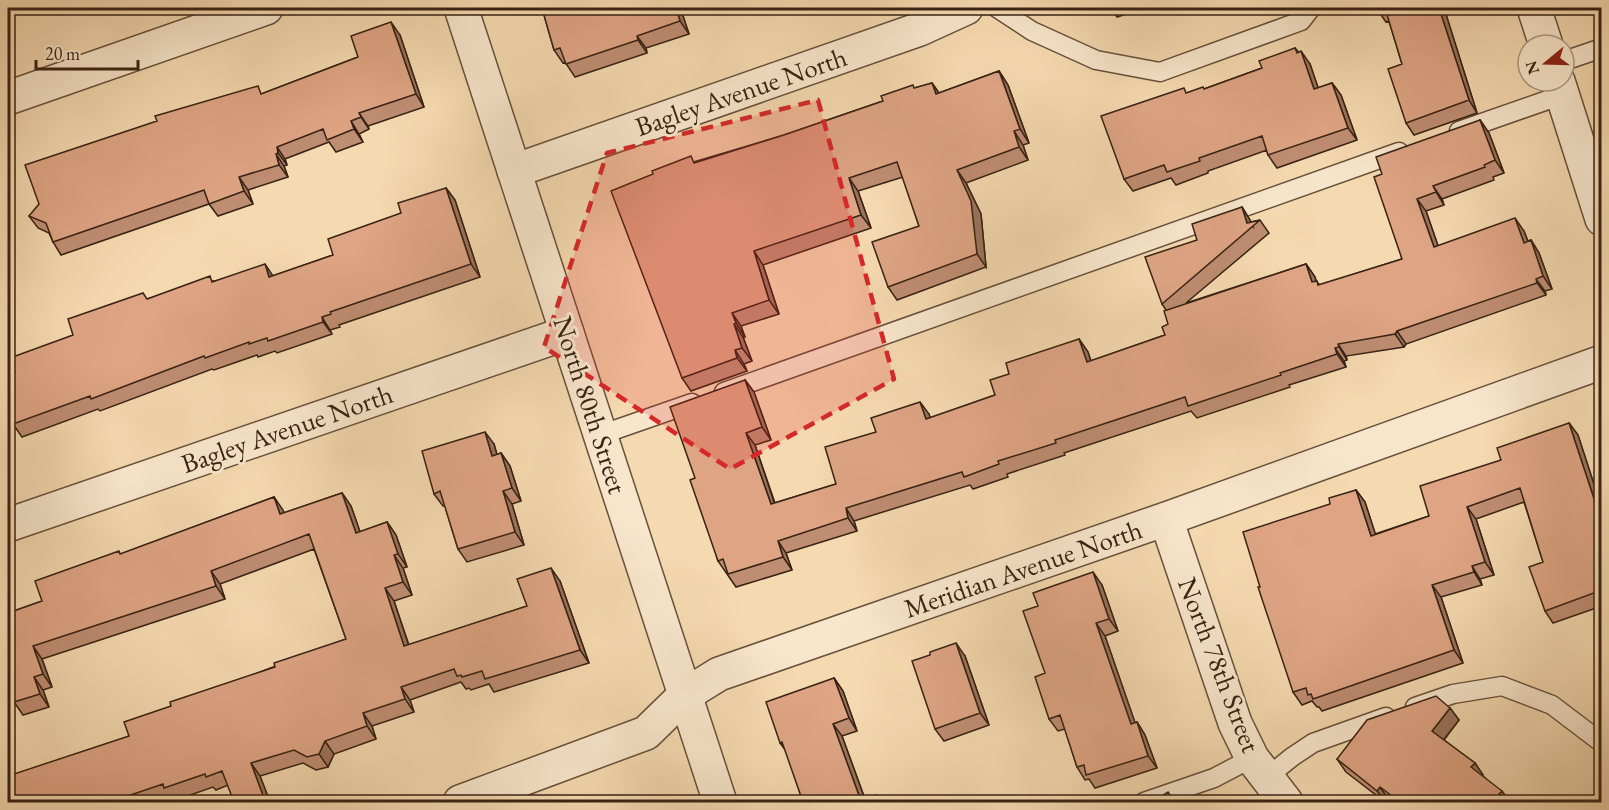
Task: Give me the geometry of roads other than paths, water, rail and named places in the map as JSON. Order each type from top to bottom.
[{"type":"street","points":[[8,98],[267,8]]},
{"type":"street","name":"North 80th Street","points":[[461,8],[720,802]]},
{"type":"street","name":"Bagley Avenue North","points":[[514,171],[920,29],[966,8]]},
{"type":"street","points":[[1534,8],[1542,33]]},
{"type":"street","points":[[1562,93],[1602,219]]},
{"type":"street","name":"Bagley Avenue North","points":[[8,525],[567,333]]},
{"type":"street","name":"Meridian Avenue North","points":[[460,802],[646,733],[685,695],[719,674],[1166,519],[1602,362]]},
{"type":"street","name":"North 78th Street","points":[[1166,519],[1235,723],[1268,780]]},
{"type":"lane","points":[[997,8],[1032,32],[1096,60],[1160,72],[1301,21],[1311,8]]},
{"type":"lane","points":[[1576,57],[1602,48]]},
{"type":"lane","points":[[1438,139],[1548,93]]},
{"type":"lane","points":[[600,435],[1416,147]]},
{"type":"lane","points":[[1144,802],[1214,778],[1268,780],[1292,757],[1313,743],[1453,694],[1502,687],[1552,705],[1602,742]]}]
